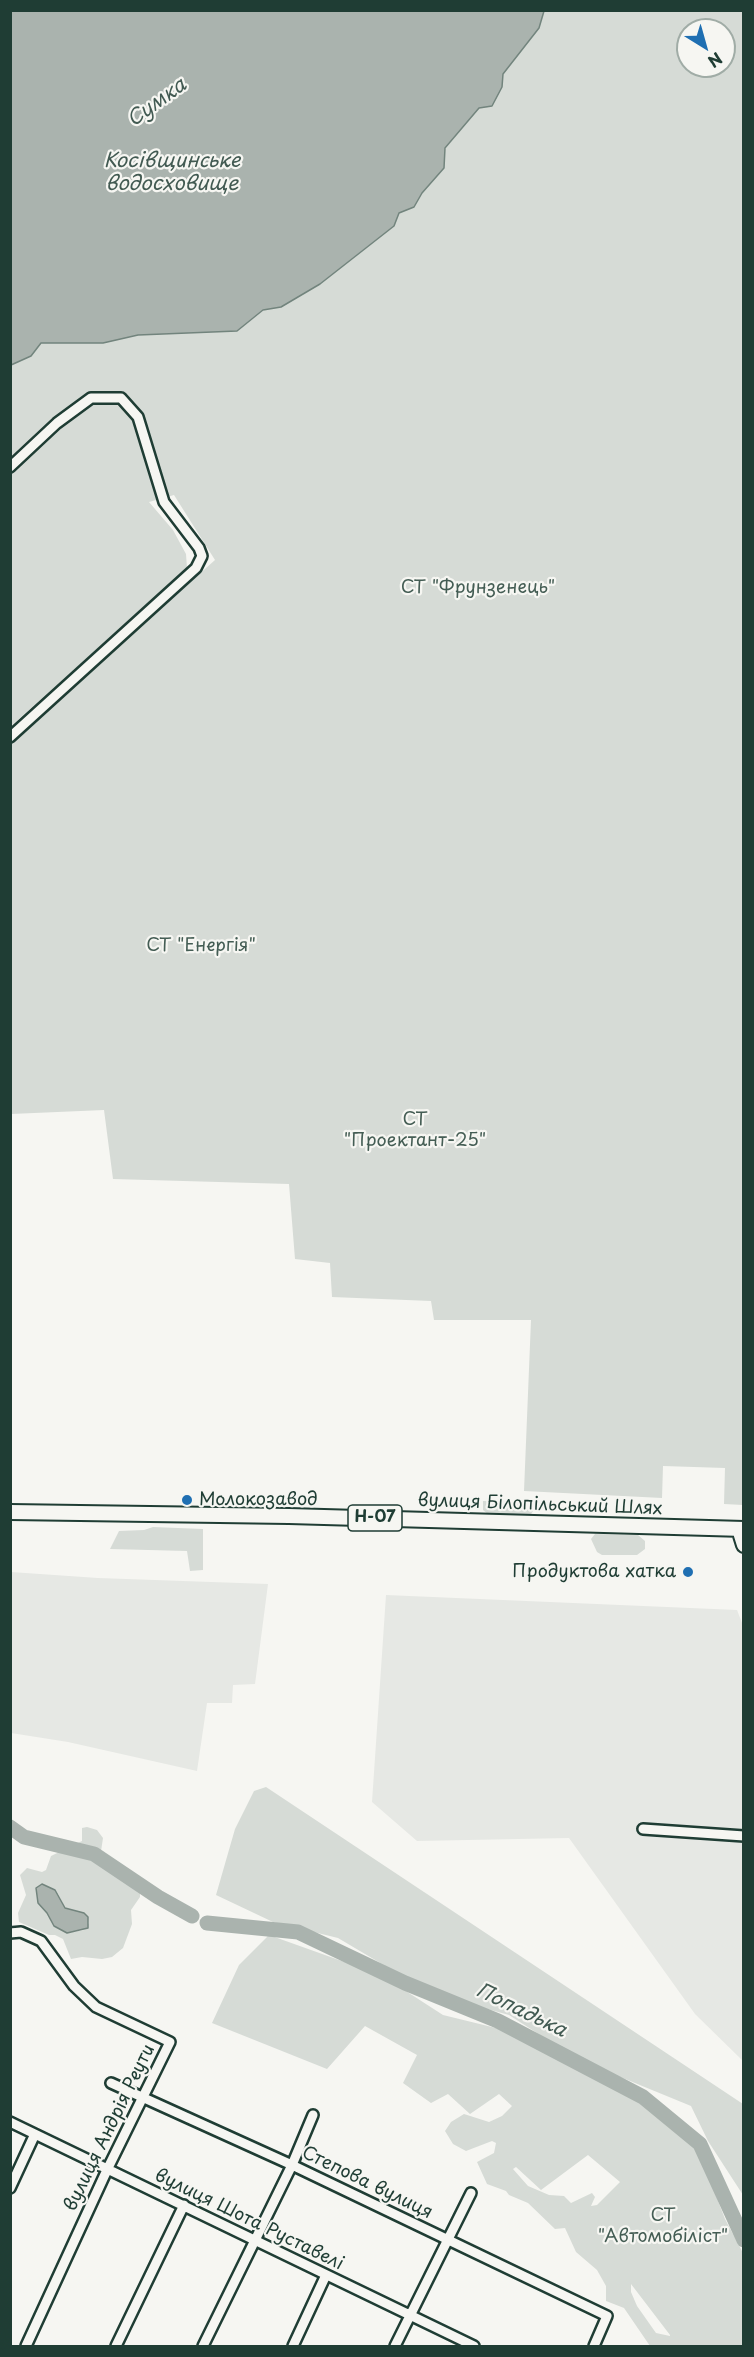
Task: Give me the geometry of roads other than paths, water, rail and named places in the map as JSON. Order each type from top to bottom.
[{"type":"main road","name":"вулиця Білопільський Шлях","points":[[10,1512],[289,1516],[741,1529]]},
{"type":"main road","name":"Н-07","points":[[741,1529],[744,1545]]},
{"type":"street","points":[[10,467],[57,423],[91,398],[121,398],[138,417],[164,502],[199,548],[202,556],[196,568],[10,737]]},
{"type":"street","points":[[643,1829],[744,1836]]},
{"type":"street","name":"вулиця Андрія Реути","points":[[10,1933],[21,1932],[41,1941],[74,1986],[96,2007],[170,2042],[107,2170],[26,2346]]},
{"type":"street","name":"Степова вулиця","points":[[111,2083],[292,2165],[607,2316],[594,2346]]},
{"type":"street","points":[[203,2346],[292,2165],[313,2115]]},
{"type":"street","name":"вулиця Шота Руставелі","points":[[10,2122],[474,2346]]},
{"type":"street","points":[[10,2188],[35,2134]]},
{"type":"street","points":[[395,2346],[471,2193]]},
{"type":"street","points":[[116,2346],[184,2205]]},
{"type":"street","points":[[293,2346],[326,2275]]},
{"type":"water","name":"Косівщинське водосховище","points":[[11,10],[544,11],[539,28],[503,74],[502,87],[492,106],[479,108],[445,148],[444,168],[422,193],[414,207],[399,213],[394,226],[320,284],[281,307],[263,310],[237,331],[138,335],[103,343],[41,343],[31,356],[11,365]]},
{"type":"water","points":[[42,1884],[55,1890],[65,1908],[84,1913],[88,1917],[88,1928],[67,1933],[54,1926],[38,1903],[36,1888]]},
{"type":"waterway","name":"Попадька","points":[[10,1827],[24,1837],[94,1854],[158,1897],[192,1916]]},
{"type":"waterway","name":"Попадька","points":[[207,1923],[298,1932],[405,1983],[498,2021],[643,2097],[700,2144],[744,2240]]},
{"type":"place","name":"Молокозавод","points":[[187,1500]]},
{"type":"place","name":"Продуктова хатка","points":[[688,1572]]},
{"type":"water label","name":"Сумка","points":[[157,103]]},
{"type":"park label","name":"СТ \"Фрунзенець\"","points":[[478,588]]},
{"type":"park label","name":"СТ \"Енергія\"","points":[[201,946]]},
{"type":"park label","name":"СТ \"Проектант-25\"","points":[[415,1130]]},
{"type":"park label","name":"СТ \"Автомобіліст\"","points":[[663,2226]]}]
